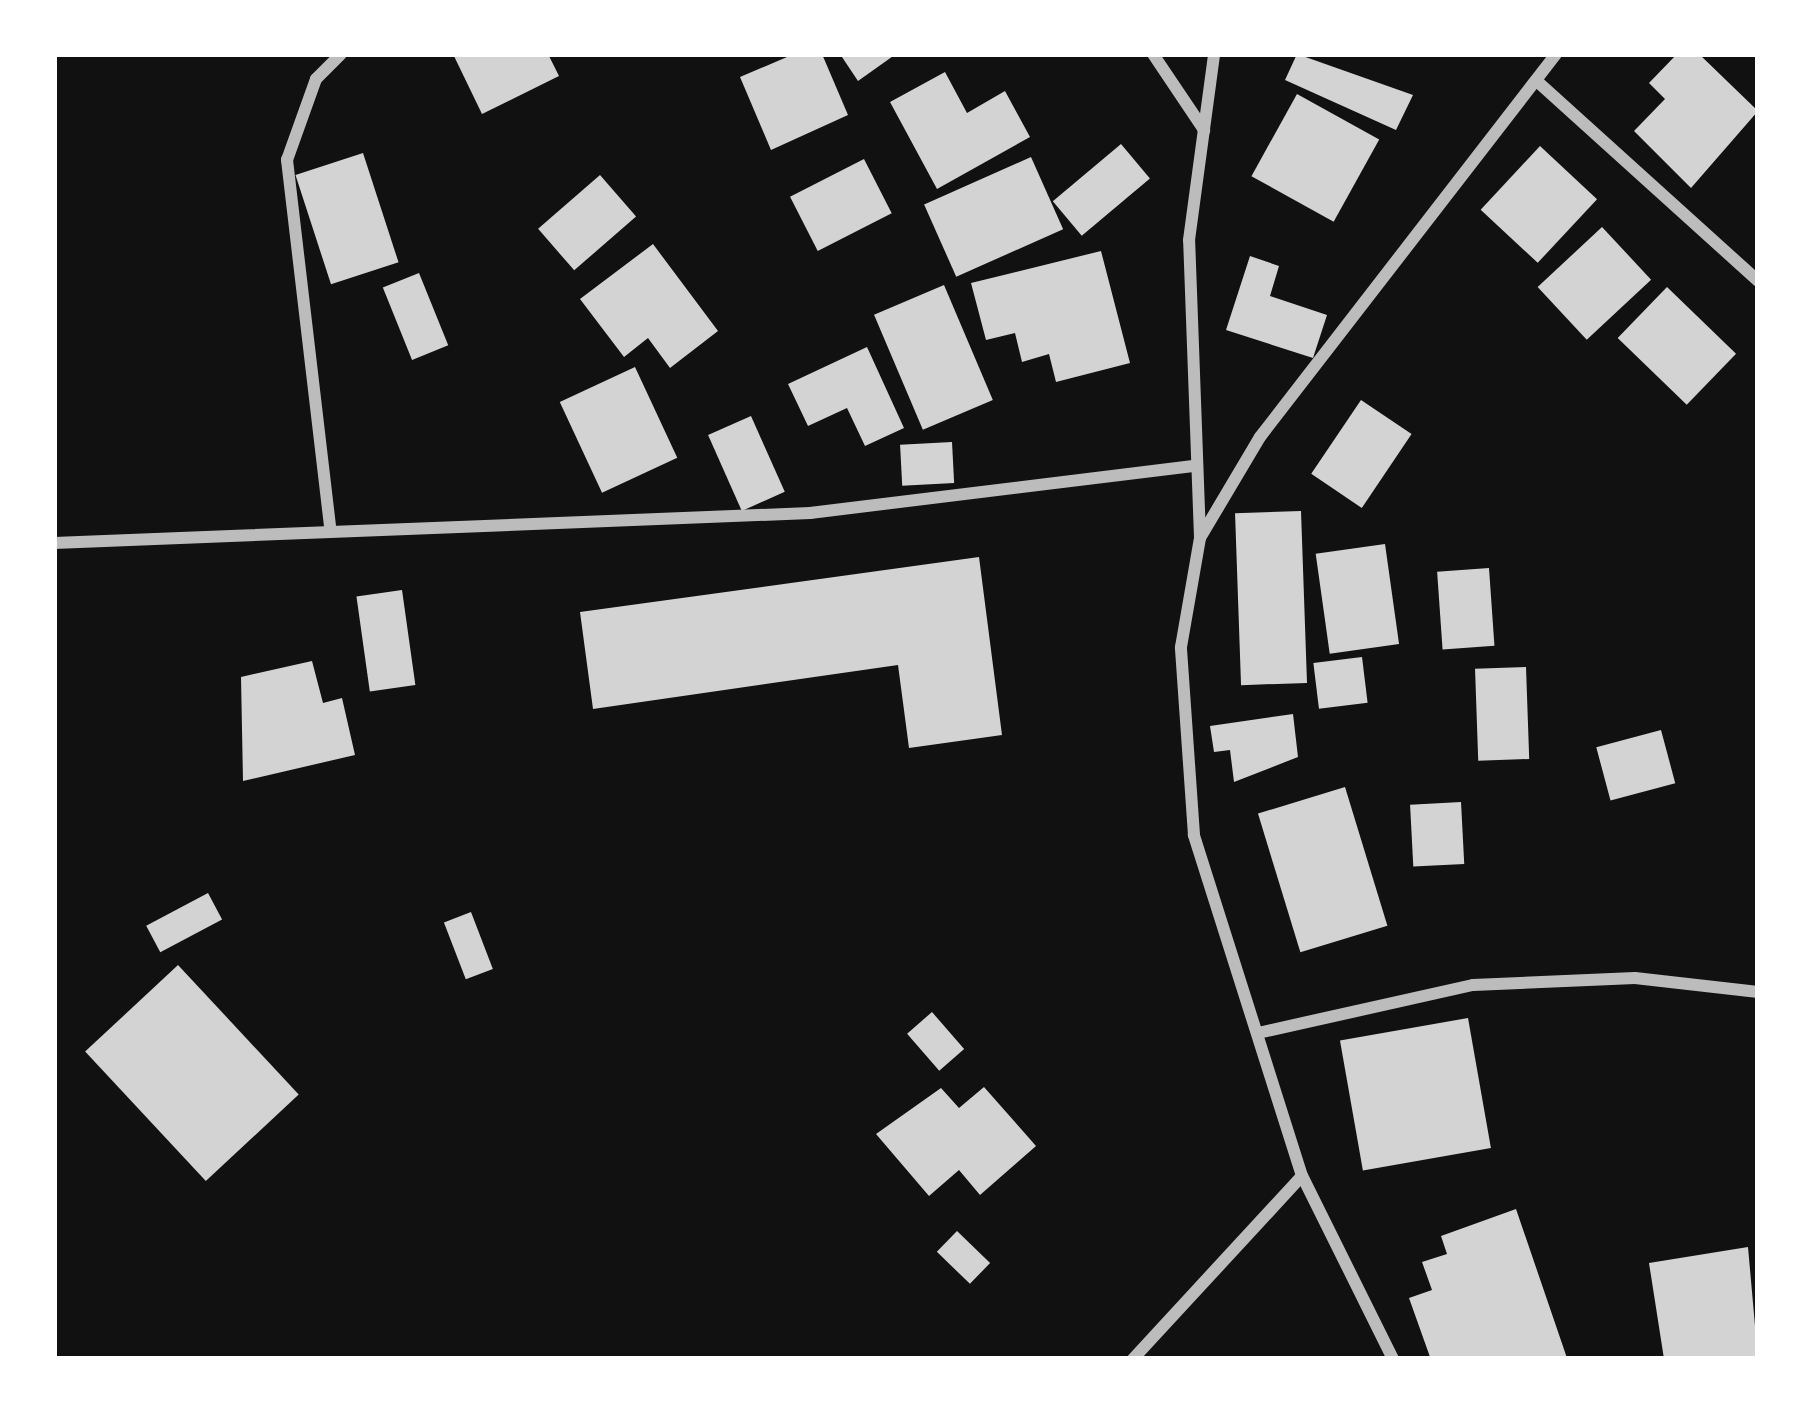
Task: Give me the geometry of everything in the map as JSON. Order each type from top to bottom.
[{"type":"street","points":[[330,526],[287,160],[316,79],[341,54]]},
{"type":"street","points":[[1154,54],[1205,131]]},
{"type":"street","points":[[1214,54],[1189,240],[1193,466],[1200,538],[1181,647],[1181,756],[1302,1176],[1393,1359]]},
{"type":"street","points":[[1200,538],[1259,437],[1556,54]]},
{"type":"street","points":[[1538,83],[1758,280]]},
{"type":"street","points":[[54,543],[330,526],[810,513],[1193,466]]},
{"type":"street","points":[[1258,1033],[1472,986],[1635,978],[1758,992]]},
{"type":"street","points":[[1133,1359],[1302,1176]]},
{"type":"building","points":[[453,54],[548,54],[559,76],[482,114]]},
{"type":"building","points":[[794,54],[822,54],[848,115],[771,150],[740,77]]},
{"type":"building","points":[[840,54],[896,54],[858,81]]},
{"type":"building","points":[[1297,54],[1413,95],[1396,130],[1285,80]]},
{"type":"building","points":[[1677,54],[1699,54],[1758,111],[1691,188],[1634,131],[1665,99],[1649,83]]},
{"type":"building","points":[[945,72],[967,113],[1005,91],[1030,137],[937,189],[890,102]]},
{"type":"building","points":[[1297,94],[1379,140],[1334,222],[1251,176]]},
{"type":"building","points":[[1121,144],[1150,178],[1082,236],[1053,201]]},
{"type":"building","points":[[1540,146],[1597,199],[1538,263],[1481,210]]},
{"type":"building","points":[[363,153],[399,262],[331,284],[295,175]]},
{"type":"building","points":[[1031,157],[1063,229],[956,277],[924,205]]},
{"type":"building","points":[[864,159],[892,213],[818,251],[790,197]]},
{"type":"building","points":[[600,175],[636,217],[574,270],[538,229]]},
{"type":"building","points":[[1602,227],[1651,280],[1587,340],[1538,287]]},
{"type":"building","points":[[653,244],[718,331],[670,368],[648,338],[624,357],[580,299]]},
{"type":"building","points":[[1101,251],[1130,363],[1056,382],[1049,354],[1022,362],[1015,333],[986,340],[971,283]]},
{"type":"building","points":[[1250,256],[1279,266],[1270,296],[1327,315],[1313,358],[1226,330]]},
{"type":"building","points":[[419,273],[448,345],[412,360],[383,288]]},
{"type":"building","points":[[944,285],[993,400],[923,430],[874,315]]},
{"type":"building","points":[[1667,287],[1736,354],[1687,405],[1618,338]]},
{"type":"building","points":[[867,347],[904,428],[865,446],[847,408],[808,426],[788,384]]},
{"type":"building","points":[[635,367],[677,458],[602,493],[560,402]]},
{"type":"building","points":[[1361,400],[1412,434],[1362,508],[1311,474]]},
{"type":"building","points":[[751,416],[785,492],[742,511],[708,435]]},
{"type":"building","points":[[952,442],[954,483],[902,486],[900,445]]},
{"type":"building","points":[[1301,511],[1307,683],[1241,685],[1235,513]]},
{"type":"building","points":[[1385,544],[1399,644],[1330,654],[1316,554]]},
{"type":"building","points":[[979,557],[1002,735],[909,748],[898,665],[593,709],[580,612]]},
{"type":"building","points":[[1489,568],[1494,646],[1443,649],[1437,572]]},
{"type":"building","points":[[402,590],[415,685],[370,691],[356,596]]},
{"type":"building","points":[[1362,657],[1368,703],[1319,709],[1313,663]]},
{"type":"building","points":[[312,661],[323,703],[342,698],[355,755],[243,781],[241,677]]},
{"type":"building","points":[[1526,667],[1529,759],[1478,761],[1475,669]]},
{"type":"building","points":[[1293,714],[1298,757],[1234,782],[1230,750],[1214,752],[1210,726]]},
{"type":"building","points":[[1661,730],[1675,783],[1611,800],[1596,747]]},
{"type":"building","points":[[1345,787],[1387,926],[1300,952],[1258,814]]},
{"type":"building","points":[[1461,802],[1464,864],[1413,867],[1410,805]]},
{"type":"building","points":[[208,893],[222,919],[160,952],[146,926]]},
{"type":"building","points":[[471,912],[493,969],[466,979],[444,922]]},
{"type":"building","points":[[178,965],[299,1094],[206,1181],[85,1052]]},
{"type":"building","points":[[932,1012],[964,1049],[939,1071],[907,1034]]},
{"type":"building","points":[[1468,1018],[1491,1148],[1363,1171],[1340,1041]]},
{"type":"building","points":[[984,1087],[1036,1146],[980,1195],[959,1170],[929,1196],[876,1134],[941,1088],[959,1108]]},
{"type":"building","points":[[1516,1209],[1567,1358],[1430,1357],[1409,1298],[1432,1290],[1422,1262],[1447,1254],[1441,1236]]},
{"type":"building","points":[[957,1231],[990,1263],[970,1284],[937,1252]]},
{"type":"building","points":[[1748,1247],[1758,1359],[1664,1359],[1649,1263]]}]
